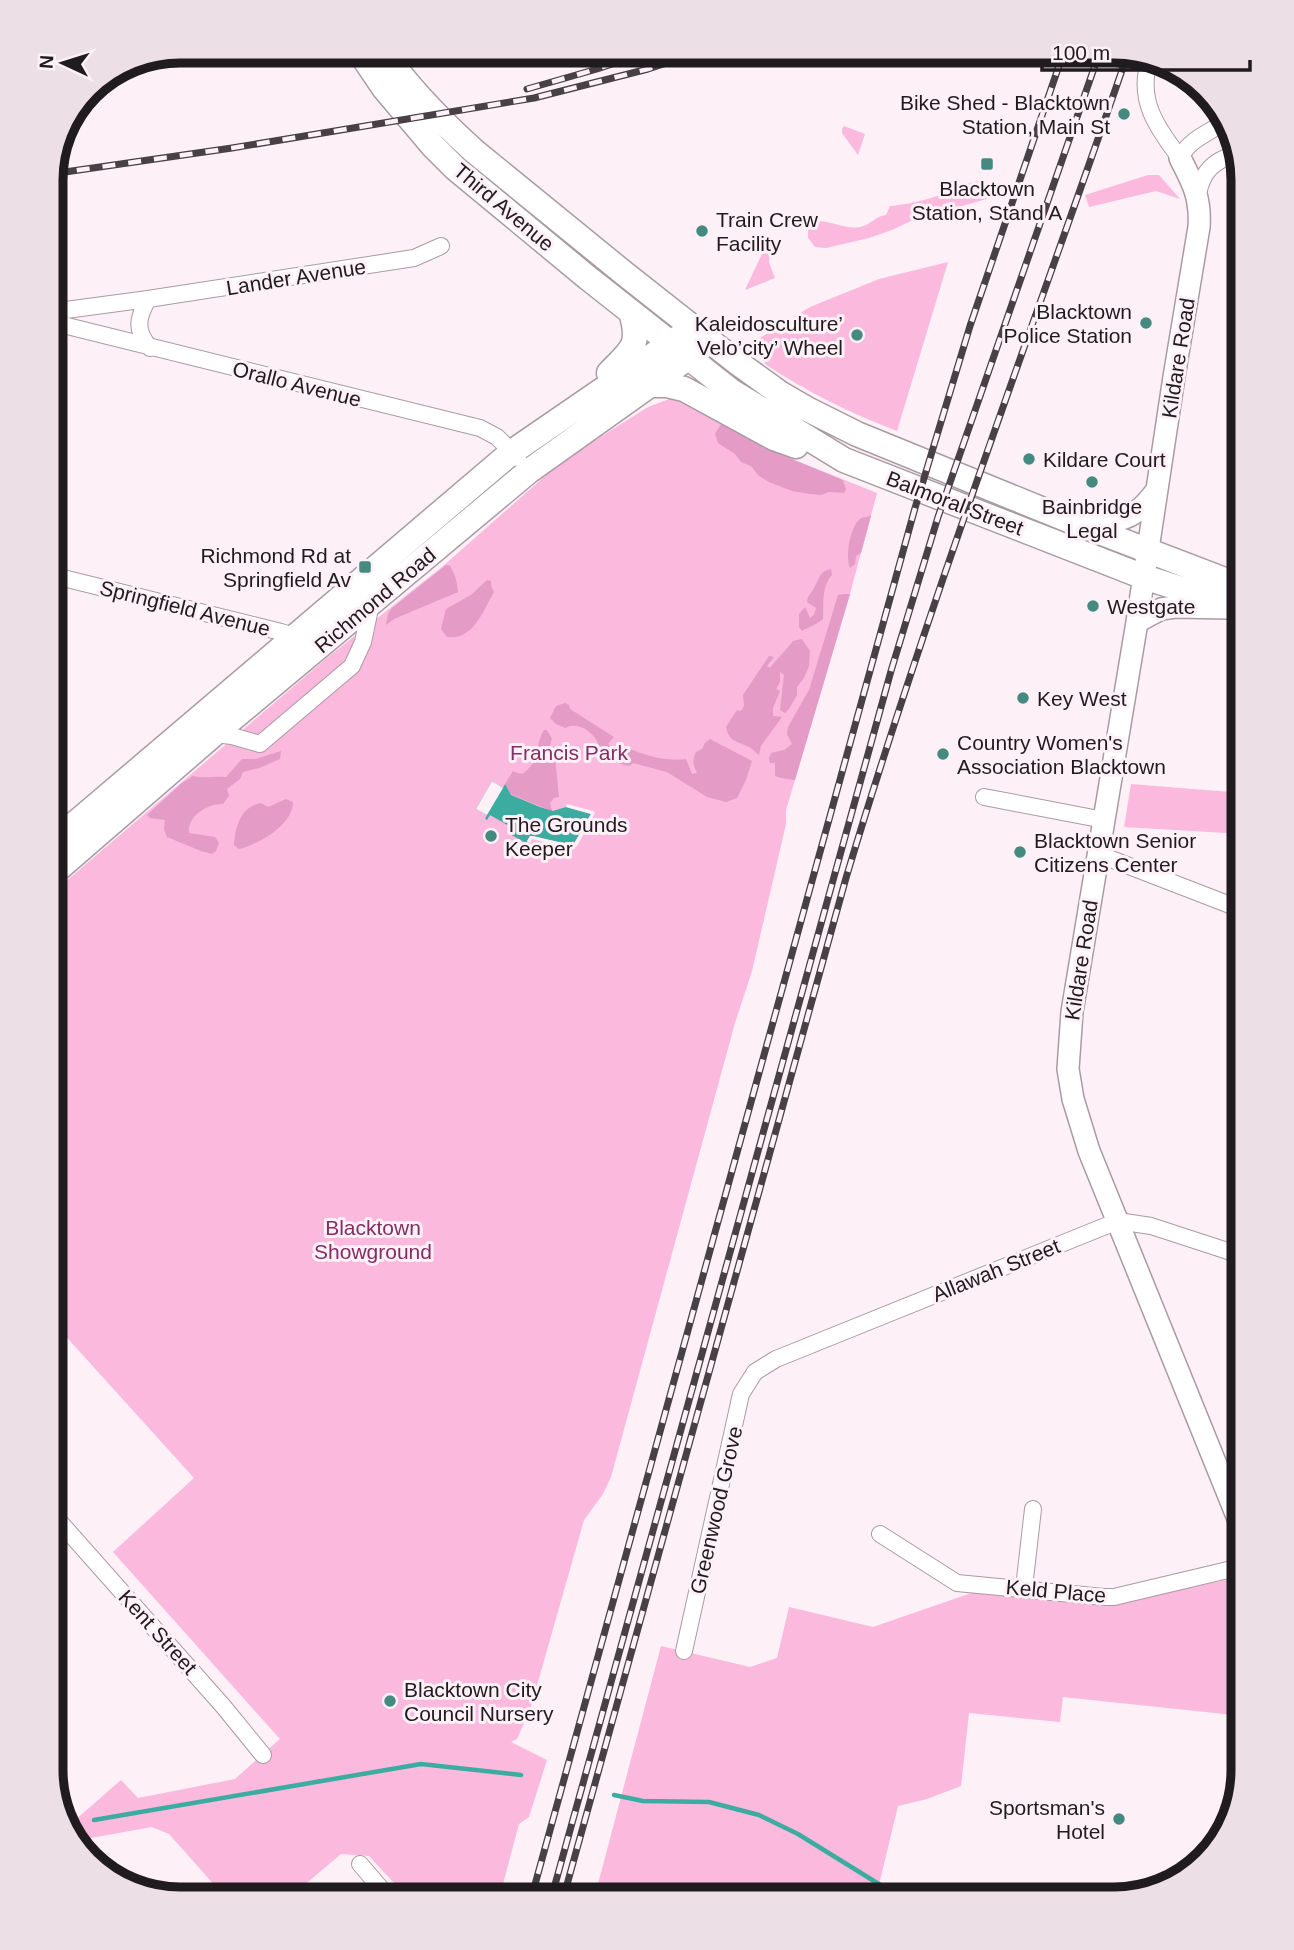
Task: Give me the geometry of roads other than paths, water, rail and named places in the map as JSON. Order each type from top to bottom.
[{"type":"main road","name":"Third Avenue","points":[[367,63],[384,88],[433,146],[455,167],[679,350]]},
{"type":"main road","name":"Third Avenue","points":[[392,63],[411,87],[464,142],[702,335]]},
{"type":"main road","points":[[577,407],[632,347],[636,339],[636,329],[631,312]]},
{"type":"main road","name":"Richmond Road","points":[[63,865],[214,734],[304,645],[512,452],[577,407],[702,335]]},
{"type":"main road","name":"Balmoral Street","points":[[702,335],[807,410],[857,434],[1147,550],[1231,596]]},
{"type":"main road","name":"Richmond Road","points":[[63,835],[304,645],[372,602],[529,471],[649,385],[679,350]]},
{"type":"main road","name":"Balmoral Street","points":[[679,350],[731,391],[844,460],[1144,577],[1231,599]]},
{"type":"main road","points":[[649,385],[684,389],[774,438],[813,453],[844,460]]},
{"type":"street","points":[[1148,68],[1145,80],[1147,103],[1157,127],[1180,158],[1193,141],[1217,126]]},
{"type":"street","points":[[1198,194],[1205,173],[1228,157]]},
{"type":"street","name":"Kildare Road","points":[[1180,158],[1198,194],[1199,226],[1137,622],[1073,1000],[1068,1069],[1073,1099],[1089,1151],[1231,1501]]},
{"type":"street","name":"Lander Avenue","points":[[63,310],[414,258],[441,246]]},
{"type":"street","points":[[148,299],[139,325],[142,338],[150,348]]},
{"type":"street","name":"Orallo Avenue","points":[[63,325],[480,428],[497,437],[529,471]]},
{"type":"street","points":[[1068,520],[1110,522],[1125,519],[1146,505],[1157,489]]},
{"type":"street","name":"Springfield Avenue","points":[[63,578],[304,645]]},
{"type":"street","points":[[214,734],[260,744],[352,666],[363,642],[372,602]]},
{"type":"street","points":[[1137,622],[1161,609],[1198,608],[1231,603]]},
{"type":"street","points":[[984,797],[1104,820]]},
{"type":"street","points":[[1098,854],[1231,905]]},
{"type":"street","points":[[1118,1221],[1151,1226],[1231,1252]]},
{"type":"street","name":"Allawah Street","points":[[755,1372],[788,1354],[1118,1221]]},
{"type":"street","name":"Greenwood Grove","points":[[684,1651],[741,1394],[755,1372]]},
{"type":"street","points":[[1024,1588],[1033,1509]]},
{"type":"street","name":"Kent Street","points":[[63,1526],[263,1755]]},
{"type":"street","name":"Keld Place","points":[[880,1534],[957,1583],[1114,1597],[1231,1569]]},
{"type":"street","points":[[360,1864],[380,1887]]},
{"type":"waterway","points":[[94,1820],[421,1764],[521,1775]]},
{"type":"waterway","points":[[614,1795],[643,1801],[709,1802],[759,1815],[798,1834],[884,1887]]},
{"type":"railway","points":[[527,89],[615,63]]},
{"type":"railway","points":[[63,172],[232,148],[534,98],[667,63]]},
{"type":"railway","points":[[534,1887],[915,508],[970,326],[1060,63]]},
{"type":"railway","points":[[554,1887],[891,671],[938,517],[1096,63]]},
{"type":"railway","points":[[566,1887],[846,878],[947,567],[1124,63]]},
{"type":"place","name":"Bike Shed - Blacktown Station, Main St","points":[[1124,114]]},
{"type":"place","name":"Blacktown Station, Stand A","points":[[987,164]]},
{"type":"place","name":"Train Crew Facility","points":[[702,231]]},
{"type":"place","name":"Blacktown Police Station","points":[[1146,323]]},
{"type":"place","name":"Kaleidosculture’ Velo’city’ Wheel","points":[[857,335]]},
{"type":"place","name":"Kildare Court","points":[[1029,459]]},
{"type":"place","name":"Bainbridge Legal","points":[[1092,482]]},
{"type":"place","name":"Richmond Rd at Springfield Av","points":[[365,567]]},
{"type":"place","name":"Westgate","points":[[1093,606]]},
{"type":"place","name":"Key West","points":[[1023,698]]},
{"type":"place","name":"Country Women's Association Blacktown","points":[[943,754]]},
{"type":"place","name":"The Grounds Keeper","points":[[491,836]]},
{"type":"place","name":"Blacktown Senior Citizens Center","points":[[1020,852]]},
{"type":"place","name":"Blacktown City Council Nursery","points":[[390,1701]]},
{"type":"place","name":"Sportsman's Hotel","points":[[1119,1819]]},
{"type":"park label","name":"Francis Park","points":[[569,752]]},
{"type":"park label","name":"Blacktown Showground","points":[[373,1239]]}]
